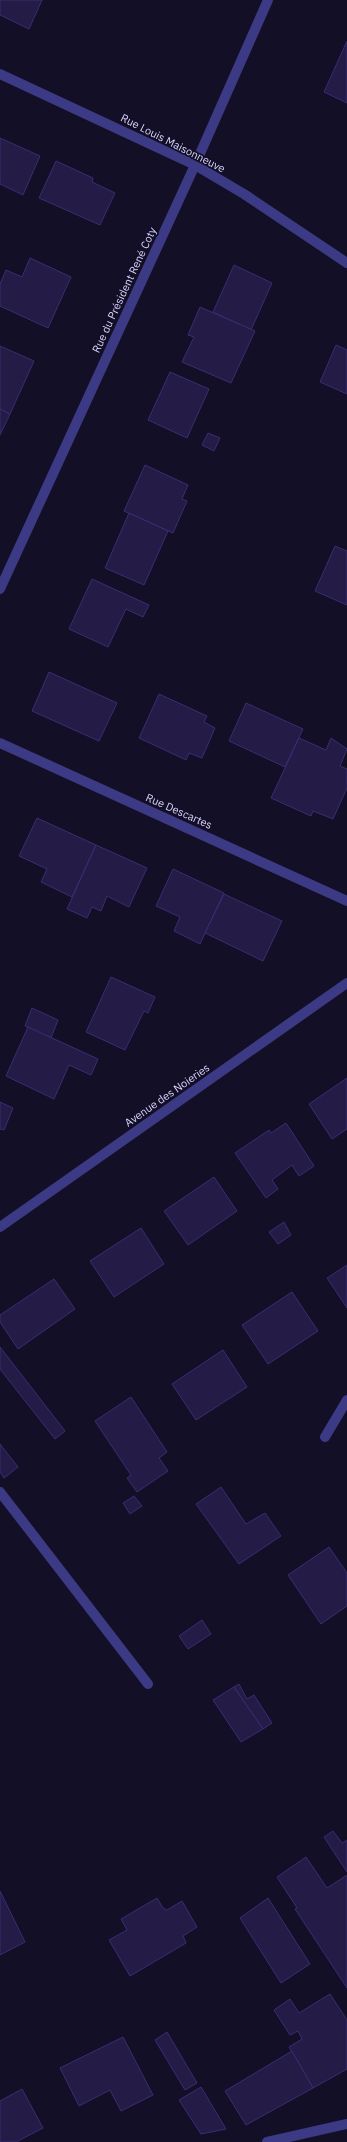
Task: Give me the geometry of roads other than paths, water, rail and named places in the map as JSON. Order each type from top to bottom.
[{"type":"street","name":"Rue du Président René Coty","points":[[0,589],[195,165],[268,0]]},
{"type":"street","name":"Rue Louis Maisonneuve","points":[[0,74],[195,165],[244,194],[347,263]]},
{"type":"street","name":"Rue Descartes","points":[[0,743],[347,901]]},
{"type":"street","name":"Avenue des Noieries","points":[[0,1228],[347,983]]},
{"type":"street","points":[[325,1437],[347,1400]]},
{"type":"street","points":[[0,1492],[148,1684]]},
{"type":"street","points":[[267,2142],[347,2124]]}]
